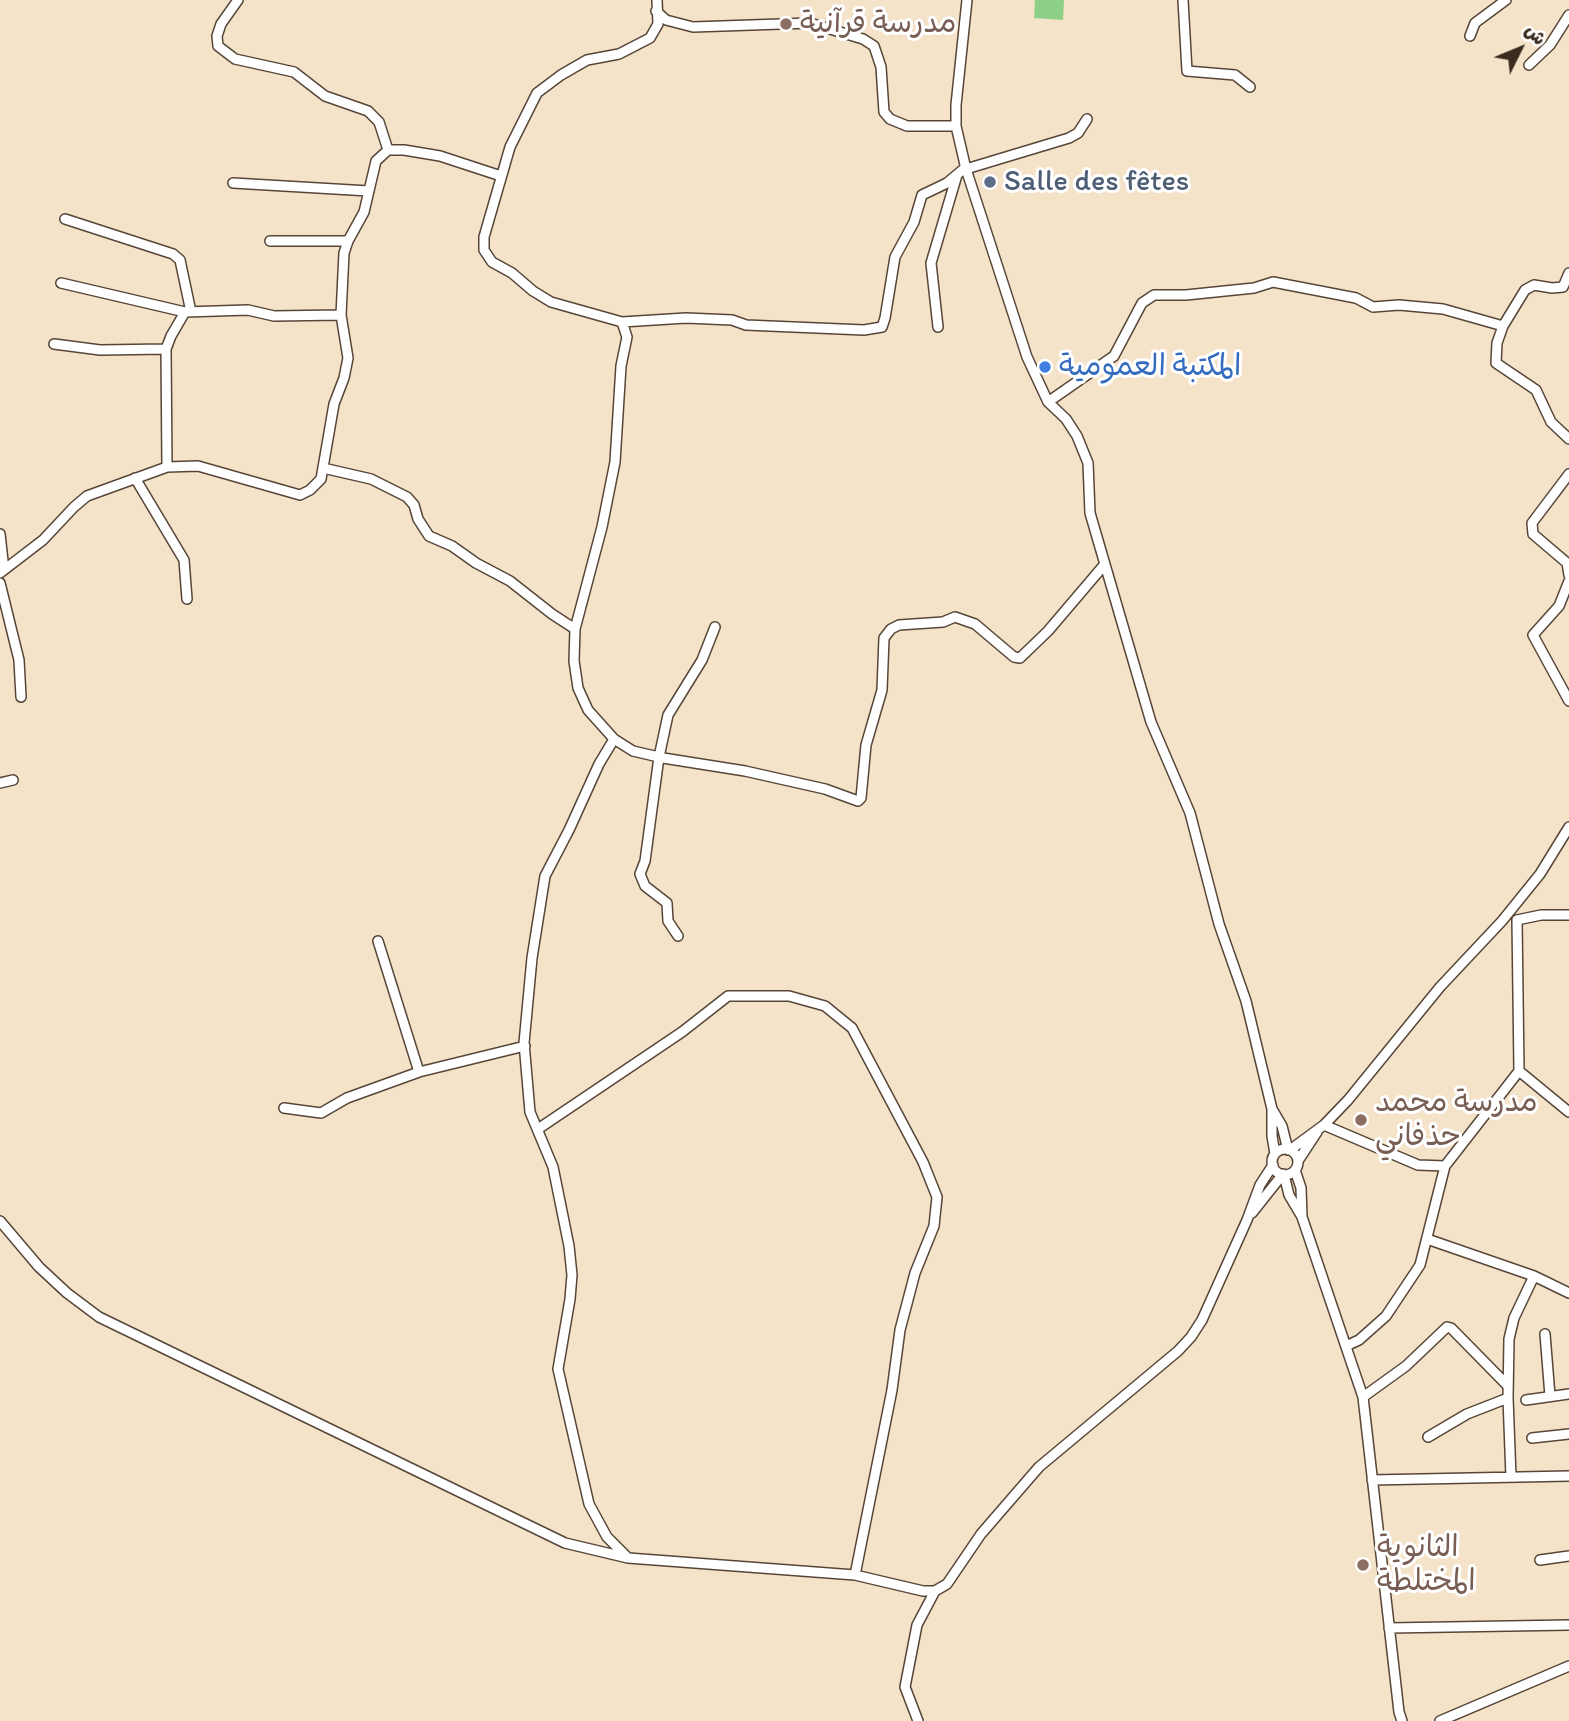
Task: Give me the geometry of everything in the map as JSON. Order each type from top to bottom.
[{"type":"street","points":[[238,0],[221,24],[217,36],[218,46],[235,59],[294,72],[325,96],[368,111],[379,122],[388,150]]},
{"type":"street","points":[[650,38],[658,24],[657,0]]},
{"type":"street","points":[[0,1221],[39,1268],[99,1317],[565,1543],[628,1559],[855,1575],[923,1591],[935,1591],[947,1584],[981,1534],[1039,1467],[1178,1351],[1191,1337],[1202,1320],[1247,1220],[1254,1196],[1273,1165],[1275,1154],[1272,1109],[1246,1001],[1219,924],[1190,813],[1151,722],[1090,513],[1088,463],[1070,425],[1048,402],[1027,357],[963,170],[956,126],[956,105],[967,0]]},
{"type":"street","points":[[1184,0],[1187,71],[1235,75],[1250,87]]},
{"type":"street","points":[[1470,36],[1475,23],[1506,0]]},
{"type":"street","points":[[656,11],[666,20],[680,24],[728,26],[810,23],[863,39],[874,46],[881,67],[884,112],[890,119],[907,126],[956,126]]},
{"type":"street","points":[[1529,65],[1549,45],[1569,15]]},
{"type":"street","points":[[680,24],[665,29],[619,54],[587,61],[561,75],[537,93],[510,147],[484,237],[484,250],[492,262],[551,302],[622,322],[647,318],[686,318],[732,320],[746,325],[864,330],[882,327],[895,257],[914,222],[922,194],[947,183],[963,170],[1069,138],[1078,133],[1087,119]]},
{"type":"street","points":[[2,572],[43,540],[88,496],[167,467],[198,467],[300,495],[310,490],[321,479],[334,404],[348,358],[341,315],[344,253],[364,212],[376,161],[388,150],[440,156],[501,176]]},
{"type":"street","points":[[938,327],[931,263],[963,170]]},
{"type":"street","points":[[233,183],[369,191]]},
{"type":"street","points":[[65,219],[173,254],[180,260],[188,312],[171,336],[166,349],[167,467]]},
{"type":"street","points":[[270,241],[348,241]]},
{"type":"street","points":[[1569,273],[1563,287],[1529,286],[1503,326],[1497,344],[1496,363],[1536,390],[1551,422],[1569,439]]},
{"type":"street","points":[[1048,402],[1114,356],[1142,303],[1154,295],[1186,295],[1254,288],[1273,282],[1356,298],[1373,307],[1399,305],[1443,309],[1503,326]]},
{"type":"street","points":[[61,283],[188,312],[248,310],[274,316],[341,315]]},
{"type":"street","points":[[622,322],[627,337],[621,366],[615,462],[602,527],[575,629],[574,661],[578,688],[588,710],[614,739],[633,751],[745,771],[825,789],[858,801],[861,798],[866,745],[882,690],[884,638],[891,629],[899,625],[943,621],[955,617],[965,619],[975,624],[1014,657],[1020,658],[1048,631],[1105,564]]},
{"type":"street","points":[[54,344],[100,350],[166,349]]},
{"type":"street","points":[[323,467],[371,479],[407,498],[414,505],[418,519],[429,536],[452,546],[476,563],[510,581],[575,629]]},
{"type":"street","points":[[1569,474],[1532,523],[1532,534],[1566,563],[1569,575]]},
{"type":"street","points":[[135,478],[184,560],[187,599]]},
{"type":"street","points":[[0,534],[2,572]]},
{"type":"street","points":[[1569,580],[1559,606],[1533,635],[1569,701]]},
{"type":"street","points":[[0,583],[19,660],[21,697]]},
{"type":"street","points":[[678,936],[668,921],[667,903],[645,886],[640,874],[645,861],[659,757],[668,715],[702,660],[715,627]]},
{"type":"street","points":[[614,739],[599,764],[545,876],[532,958],[525,1046],[530,1112],[553,1167],[572,1275],[558,1368],[589,1504],[607,1537],[628,1559]]},
{"type":"street","points":[[0,783],[13,780]]},
{"type":"street","points":[[1289,1150],[1321,1127],[1348,1100],[1440,987],[1540,874],[1569,827]]},
{"type":"street","points":[[1502,920],[1569,915]]},
{"type":"street","points":[[1346,1346],[1359,1340],[1385,1315],[1420,1265],[1445,1166],[1519,1071],[1517,920]]},
{"type":"street","points":[[378,942],[419,1072]]},
{"type":"street","points":[[538,1129],[682,1032],[728,996],[789,996],[825,1006],[852,1028],[923,1163],[937,1196],[934,1226],[915,1273],[901,1330],[892,1390],[855,1575]]},
{"type":"street","points":[[284,1108],[321,1113],[347,1098],[419,1072],[525,1046]]},
{"type":"street","points":[[1519,1071],[1569,1112]]},
{"type":"street","points":[[1272,1109],[1280,1120],[1289,1150]]},
{"type":"street","points":[[1247,1220],[1269,1190],[1296,1166],[1321,1127]]},
{"type":"street","points":[[1321,1127],[1418,1165],[1445,1166]]},
{"type":"street","points":[[1286,1139],[1298,1143]]},
{"type":"street","points":[[1275,1154],[1289,1150],[1296,1155],[1303,1198],[1302,1217]]},
{"type":"street","points":[[1273,1165],[1277,1172],[1284,1174]]},
{"type":"street","points":[[1284,1174],[1289,1195],[1302,1217],[1363,1397],[1402,1721]]},
{"type":"street","points":[[1269,1190],[1278,1189],[1289,1195]]},
{"type":"street","points":[[1427,1239],[1534,1276],[1569,1293]]},
{"type":"street","points":[[1511,1477],[1509,1339],[1514,1318],[1534,1276]]},
{"type":"street","points":[[1363,1397],[1406,1366],[1447,1327],[1508,1386]]},
{"type":"street","points":[[1545,1334],[1550,1396]]},
{"type":"street","points":[[1526,1400],[1569,1394]]},
{"type":"street","points":[[1428,1437],[1467,1414],[1508,1398]]},
{"type":"street","points":[[1532,1438],[1569,1434]]},
{"type":"street","points":[[1372,1480],[1569,1475]]},
{"type":"street","points":[[596,1552],[605,1547],[607,1537]]},
{"type":"street","points":[[1540,1559],[1569,1556]]},
{"type":"street","points":[[918,1721],[905,1687],[917,1625],[935,1591]]},
{"type":"street","points":[[1389,1628],[1569,1625]]},
{"type":"street","points":[[1440,1721],[1569,1666]]},
{"type":"green space","points":[[1035,0],[1064,0],[1063,20],[1034,18]]},
{"type":"place","name":"مدرسة قرآنية","points":[[786,24]]},
{"type":"place","name":"Salle des fêtes","points":[[990,182]]},
{"type":"place","name":"المكتبة العمومية","points":[[1045,367]]},
{"type":"place","name":"مدرسة محمد حذفاني","points":[[1361,1120]]},
{"type":"place","name":"الثانوية المختلطة","points":[[1363,1565]]}]
